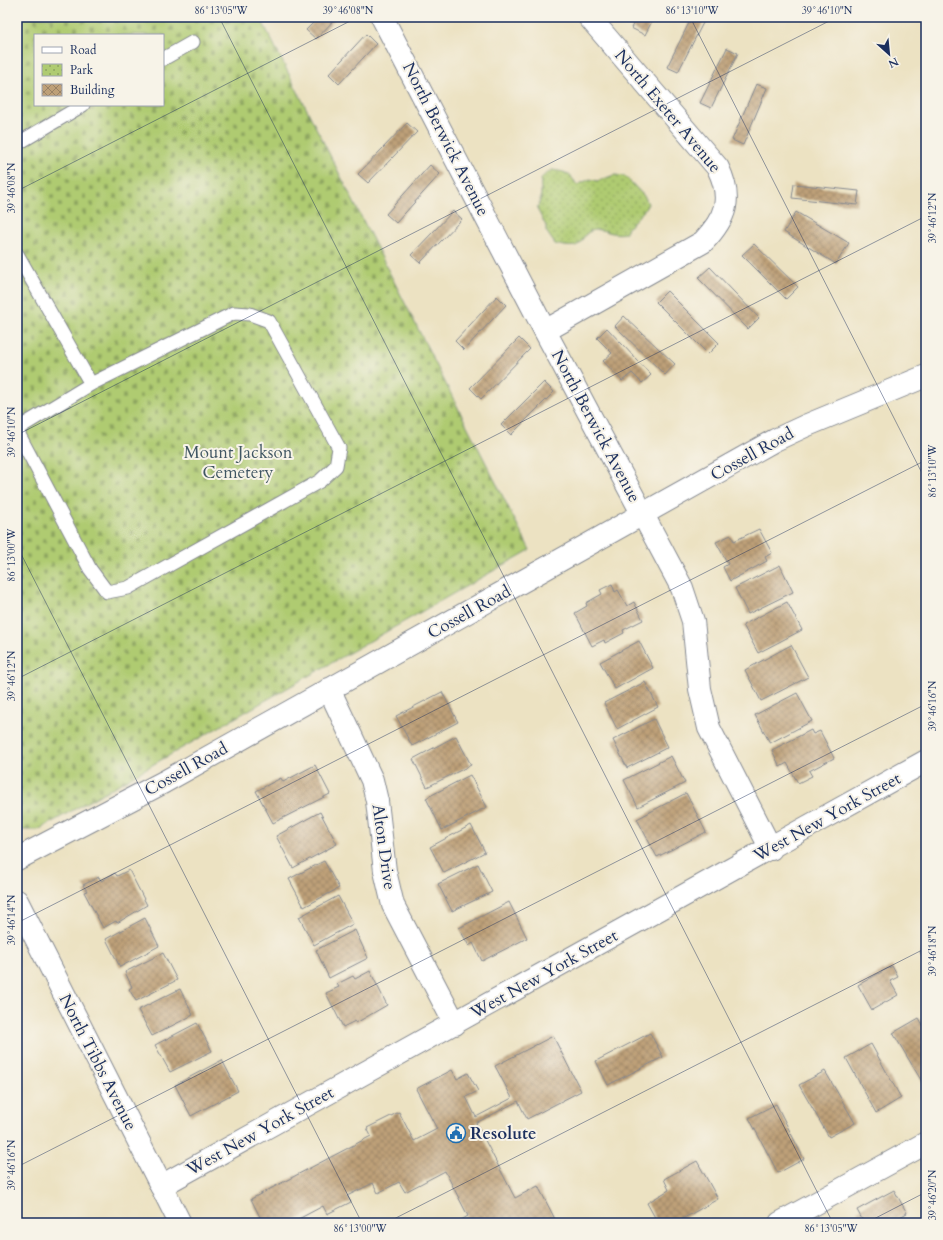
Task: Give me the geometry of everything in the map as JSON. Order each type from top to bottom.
[{"type":"street","name":"North Berwick Avenue","points":[[382,17],[545,331],[682,588],[693,621],[700,689],[709,728],[771,849]]},
{"type":"street","name":"North Exeter Avenue","points":[[545,331],[703,242],[717,227],[725,207],[725,188],[718,168],[589,17]]},
{"type":"street","name":"Cossell Road","points":[[17,859],[164,782],[805,426],[926,376]]},
{"type":"street","name":"Alton Drive","points":[[329,689],[372,780],[377,801],[385,871],[394,905],[455,1024]]},
{"type":"street","name":"West New York Street","points":[[161,1186],[771,849],[926,761]]},
{"type":"street","name":"North Tibbs Avenue","points":[[17,901],[180,1223]]},
{"type":"street","points":[[780,1223],[925,1146]]},
{"type":"lane","points":[[164,58],[193,42]]},
{"type":"lane","points":[[17,144],[82,106]]},
{"type":"lane","points":[[17,254],[91,384]]},
{"type":"lane","points":[[234,313],[250,314],[269,321],[339,448],[336,466],[320,481],[128,588],[107,592],[90,569],[17,430],[91,384],[234,313]]},
{"type":"green space","name":"Mount Jackson Cemetery","points":[[17,17],[260,17],[530,550],[38,830],[17,830]]},
{"type":"green space","points":[[552,170],[567,173],[572,177],[577,185],[590,179],[598,181],[614,175],[625,176],[645,197],[648,204],[625,233],[616,234],[601,230],[594,230],[588,232],[578,245],[566,246],[555,244],[546,231],[546,226],[537,209],[541,197],[542,177]]},
{"type":"building","points":[[319,17],[337,17],[316,39],[306,30]]},
{"type":"building","points":[[637,17],[654,17],[645,35],[631,28]]},
{"type":"building","points":[[692,17],[706,17],[678,72],[667,67]]},
{"type":"building","points":[[366,34],[376,44],[339,84],[329,74]]},
{"type":"building","points":[[727,48],[738,53],[711,108],[700,103]]},
{"type":"building","points":[[756,84],[767,88],[743,145],[732,140]]},
{"type":"building","points":[[407,123],[417,132],[368,183],[358,174]]},
{"type":"building","points":[[430,165],[440,174],[396,223],[386,214]]},
{"type":"building","points":[[794,184],[859,191],[857,205],[792,198]]},
{"type":"building","points":[[453,211],[462,219],[420,263],[411,255]]},
{"type":"building","points":[[796,212],[849,243],[836,264],[784,232]]},
{"type":"building","points":[[754,244],[798,287],[786,299],[742,255]]},
{"type":"building","points":[[710,267],[759,318],[748,329],[698,278]]},
{"type":"building","points":[[667,291],[719,343],[708,354],[656,302]]},
{"type":"building","points":[[497,296],[506,305],[464,350],[455,341]]},
{"type":"building","points":[[624,316],[675,364],[665,375],[615,326]]},
{"type":"building","points":[[607,328],[651,375],[642,383],[632,373],[622,381],[603,361],[612,353],[597,338]]},
{"type":"building","points":[[519,338],[530,349],[481,399],[470,388]]},
{"type":"building","points":[[544,382],[554,392],[511,435],[501,425]]},
{"type":"building","points":[[759,529],[772,553],[765,557],[767,561],[730,581],[723,567],[728,564],[716,542],[731,535],[734,541]]},
{"type":"building","points":[[780,565],[793,592],[748,614],[735,588]]},
{"type":"building","points":[[612,584],[615,592],[618,590],[627,606],[634,602],[643,620],[623,630],[624,633],[605,643],[604,640],[592,646],[575,613],[587,606],[586,603],[602,594],[600,590]]},
{"type":"building","points":[[787,602],[802,630],[758,653],[743,625]]},
{"type":"building","points":[[639,641],[653,668],[615,689],[600,662]]},
{"type":"building","points":[[791,645],[808,677],[761,701],[745,670]]},
{"type":"building","points":[[645,682],[658,707],[617,729],[604,703]]},
{"type":"building","points":[[442,692],[458,722],[412,746],[396,716]]},
{"type":"building","points":[[797,693],[812,721],[770,743],[755,715]]},
{"type":"building","points":[[654,719],[668,747],[627,768],[613,740]]},
{"type":"building","points":[[811,730],[813,734],[820,731],[834,758],[809,771],[812,776],[798,783],[787,763],[780,767],[772,750]]},
{"type":"building","points":[[456,736],[471,765],[427,787],[413,759]]},
{"type":"building","points":[[671,756],[685,783],[638,807],[624,780]]},
{"type":"building","points":[[315,765],[330,794],[273,823],[256,791],[281,778],[283,782]]},
{"type":"building","points":[[470,775],[487,807],[442,830],[426,798]]},
{"type":"building","points":[[686,793],[706,832],[657,857],[637,819]]},
{"type":"building","points":[[320,812],[337,844],[293,868],[276,836]]},
{"type":"building","points":[[471,825],[485,852],[444,873],[430,847]]},
{"type":"building","points":[[324,861],[339,888],[304,907],[289,879]]},
{"type":"building","points":[[478,864],[492,892],[452,911],[438,884]]},
{"type":"building","points":[[129,870],[147,905],[117,923],[116,921],[103,928],[84,892],[87,891],[83,885],[99,877],[101,881],[115,873],[117,876]]},
{"type":"building","points":[[338,896],[353,924],[314,945],[299,917]]},
{"type":"building","points":[[509,902],[527,938],[482,961],[473,943],[469,946],[459,928]]},
{"type":"building","points":[[145,918],[159,946],[120,967],[106,939]]},
{"type":"building","points":[[355,930],[368,958],[329,978],[316,950]]},
{"type":"building","points":[[926,948],[926,963],[920,952]]},
{"type":"building","points":[[163,953],[177,980],[136,1001],[129,989],[132,987],[125,972]]},
{"type":"building","points":[[892,966],[898,977],[890,981],[898,995],[872,1010],[858,985]]},
{"type":"building","points":[[370,971],[387,1005],[356,1023],[355,1021],[343,1027],[326,993],[339,987],[337,984],[353,976],[355,979]]},
{"type":"building","points":[[180,989],[193,1015],[152,1036],[138,1010]]},
{"type":"building","points":[[919,1018],[926,1030],[926,1084],[924,1085],[893,1033]]},
{"type":"building","points":[[197,1023],[212,1051],[170,1072],[155,1045]]},
{"type":"building","points":[[650,1033],[663,1057],[608,1085],[596,1061]]},
{"type":"building","name":"Resolute","points":[[553,1036],[581,1091],[527,1119],[518,1101],[476,1123],[515,1198],[538,1186],[557,1223],[456,1223],[468,1216],[445,1171],[405,1192],[399,1182],[378,1193],[373,1183],[347,1196],[351,1202],[327,1214],[323,1206],[291,1223],[263,1223],[251,1199],[371,1136],[367,1128],[399,1112],[414,1141],[437,1129],[416,1089],[452,1070],[457,1079],[468,1073],[478,1091],[466,1097],[476,1117],[512,1098],[495,1066]]},
{"type":"building","points":[[871,1044],[901,1098],[876,1113],[846,1058]]},
{"type":"building","points":[[222,1060],[238,1091],[191,1116],[175,1085]]},
{"type":"building","points":[[825,1071],[855,1123],[829,1137],[799,1085]]},
{"type":"building","points":[[776,1104],[804,1159],[778,1173],[749,1118]]},
{"type":"building","points":[[697,1161],[718,1199],[675,1223],[658,1223],[647,1203],[669,1190],[664,1179]]},
{"type":"building","points":[[894,1190],[907,1213],[889,1223],[864,1223],[857,1210]]},
{"type":"place","name":"Resolute","points":[[456,1133]]}]
